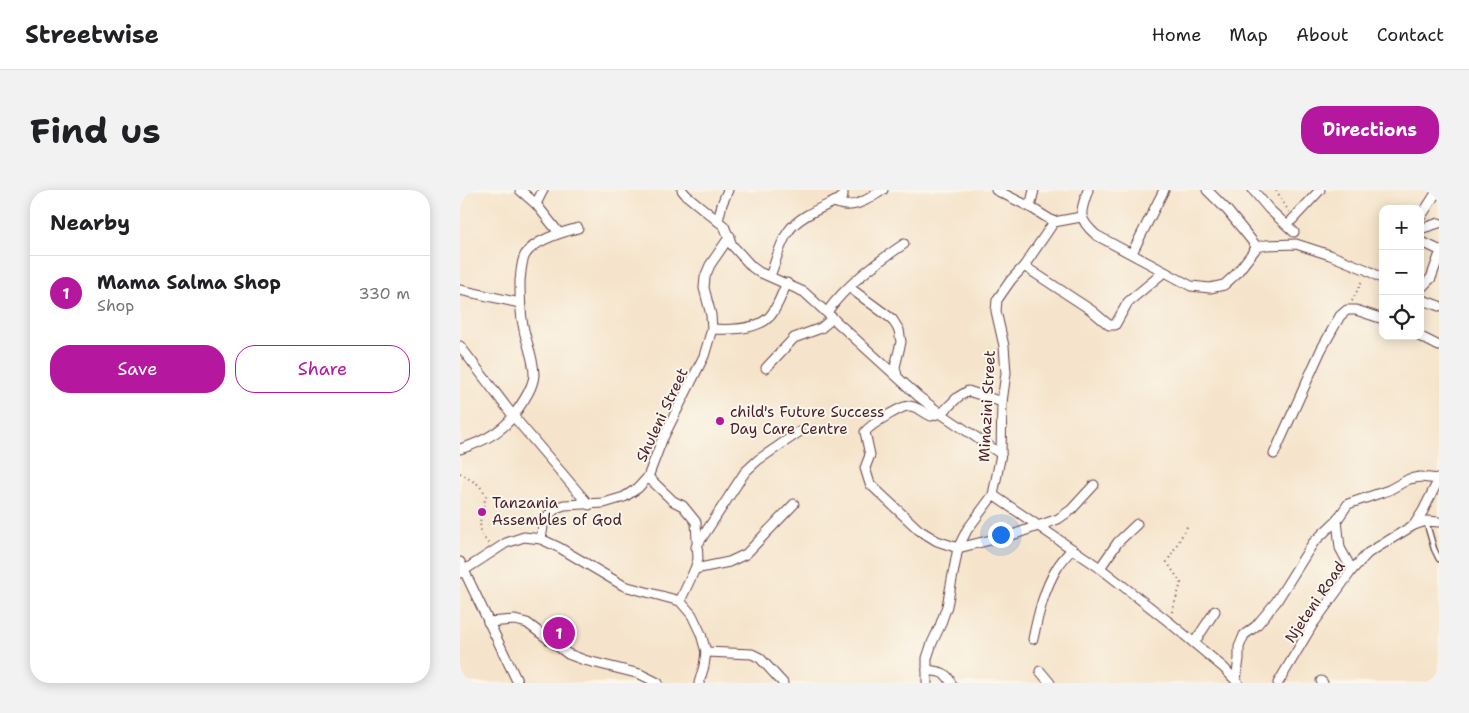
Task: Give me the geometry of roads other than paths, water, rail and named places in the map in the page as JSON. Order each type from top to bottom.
[{"type":"street","points":[[520,190],[536,204],[559,233]]},
{"type":"street","points":[[536,204],[543,190]]},
{"type":"street","points":[[682,190],[724,226],[730,236],[732,245],[760,272],[804,292],[918,396],[941,414],[1001,454]]},
{"type":"street","points":[[718,221],[728,190]]},
{"type":"street","points":[[770,276],[790,229],[806,217],[843,196],[843,190]]},
{"type":"street","points":[[834,202],[846,206],[854,205],[883,190]]},
{"type":"street","points":[[996,190],[1030,207],[1054,222],[1081,217]]},
{"type":"street","points":[[1030,207],[1034,190]]},
{"type":"street","points":[[1088,190],[1081,209],[1081,217],[1085,225],[1096,235],[1191,286],[1210,288],[1224,284],[1236,274],[1257,247],[1266,245],[1296,244],[1330,255],[1379,276]]},
{"type":"street","points":[[1132,253],[1164,190]]},
{"type":"street","points":[[1207,190],[1227,210],[1257,247]]},
{"type":"street","points":[[1254,190],[1268,209],[1294,232]]},
{"type":"street","points":[[1292,220],[1320,190]]},
{"type":"street","points":[[1424,212],[1438,190]]},
{"type":"street","name":"Minazini Street","points":[[927,683],[927,658],[946,606],[958,548],[967,530],[993,495],[1001,454],[1002,402],[1006,373],[1004,346],[996,311],[997,300],[1024,266],[1054,222]]},
{"type":"street","points":[[1424,228],[1439,223]]},
{"type":"street","points":[[460,449],[486,439],[501,429],[514,417],[531,387],[534,376],[532,358],[524,330],[520,303],[521,271],[524,256],[532,247],[559,233],[578,228]]},
{"type":"street","name":"Shuleni Street","points":[[541,539],[544,520],[556,508],[564,505],[604,503],[624,498],[638,488],[648,477],[662,440],[704,356],[712,329],[711,315],[704,288],[704,277],[730,236]]},
{"type":"street","points":[[1424,242],[1439,250]]},
{"type":"street","points":[[766,368],[794,338],[821,328],[830,315],[834,302],[874,264],[904,244]]},
{"type":"street","points":[[1424,285],[1432,278],[1439,256]]},
{"type":"street","points":[[1024,266],[1091,310],[1109,325],[1117,324],[1128,302],[1164,272]]},
{"type":"street","points":[[712,329],[730,330],[746,327],[765,320],[773,312],[787,283]]},
{"type":"street","points":[[850,288],[892,319],[900,330],[902,342],[895,366],[897,376]]},
{"type":"street","points":[[460,290],[520,303]]},
{"type":"street","points":[[1424,300],[1439,306]]},
{"type":"street","points":[[1274,454],[1321,350],[1340,316],[1347,310],[1356,310],[1379,318]]},
{"type":"street","points":[[1424,338],[1439,346]]},
{"type":"street","points":[[460,346],[514,417],[589,504]]},
{"type":"street","points":[[1002,402],[968,390],[941,414],[931,416],[910,406],[877,422],[866,432],[870,454],[865,468],[870,484],[920,530],[937,541],[958,548],[1038,526],[1066,515],[1094,485]]},
{"type":"street","points":[[696,548],[745,472],[758,460],[799,432]]},
{"type":"street","points":[[648,477],[674,501],[683,506],[696,522],[698,560],[680,601]]},
{"type":"street","points":[[1237,681],[1239,647],[1244,635],[1256,626],[1276,602],[1313,544],[1337,520],[1345,507],[1351,502],[1420,477],[1439,479]]},
{"type":"street","name":"Njeteni Road","points":[[1278,683],[1313,624],[1352,570],[1368,553],[1414,525],[1439,479]]},
{"type":"street","points":[[993,495],[1100,568],[1169,622],[1237,681]]},
{"type":"street","points":[[695,569],[729,562],[746,554],[794,504]]},
{"type":"street","points":[[1337,520],[1340,548],[1352,570]]},
{"type":"street","points":[[1414,525],[1426,521],[1439,522]]},
{"type":"street","points":[[1100,568],[1122,537],[1137,524]]},
{"type":"street","points":[[462,572],[506,543],[524,537],[541,539],[560,548],[624,586],[680,601],[692,615],[701,634],[706,652],[699,683]]},
{"type":"street","points":[[1032,638],[1038,614],[1057,567],[1072,549]]},
{"type":"street","points":[[460,562],[462,572],[518,683]]},
{"type":"street","points":[[1194,643],[1215,611]]},
{"type":"street","points":[[488,622],[515,620],[527,623],[568,654],[640,674],[658,683]]},
{"type":"street","points":[[706,652],[752,654],[760,658],[783,683]]},
{"type":"street","points":[[927,670],[946,674],[951,683]]},
{"type":"street","points":[[1040,671],[1050,683]]},
{"type":"lane","points":[[1426,521],[1439,559]]},
{"type":"place","name":"child's Future Success Day Care Centre","points":[[720,421]]},
{"type":"place","name":"Tanzania Assembles of God","points":[[482,512]]},
{"type":"place","name":"Mama Salma Shop","points":[[559,633]]}]
